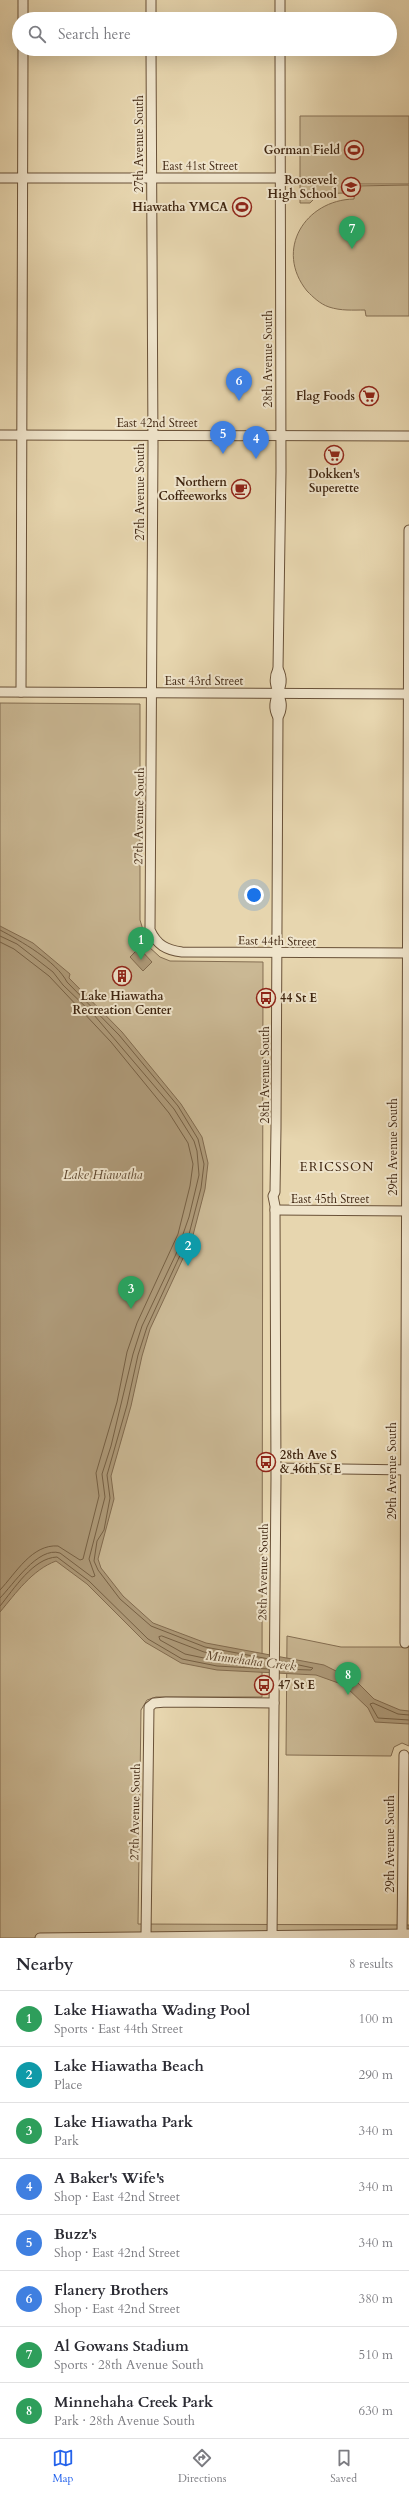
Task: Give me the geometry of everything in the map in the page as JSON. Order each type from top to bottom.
[{"type":"street","points":[[23,0],[23,12]]},
{"type":"street","points":[[151,0],[151,12]]},
{"type":"street","points":[[280,0],[280,12]]},
{"type":"street","points":[[21,692],[23,56]]},
{"type":"street","name":"27th Avenue South","points":[[151,56],[152,693],[150,923],[152,934]]},
{"type":"street","name":"28th Avenue South","points":[[272,1936],[276,1468],[275,1208],[278,1201],[275,1192],[278,718],[275,708],[275,698],[282,683],[278,669],[280,437],[280,56]]},
{"type":"street","name":"East 41st Street","points":[[0,178],[280,178]]},
{"type":"street","name":"East 42nd Street","points":[[0,435],[280,437],[409,436]]},
{"type":"street","name":"29th Avenue South","points":[[404,1643],[407,1470],[409,530]]},
{"type":"street","name":"East 43rd Street","points":[[0,692],[408,694]]},
{"type":"street","name":"East 44th Street","points":[[152,934],[160,945],[169,951],[408,953]]},
{"type":"street","name":"East 45th Street","points":[[275,1208],[407,1211]]},
{"type":"street","points":[[276,1468],[407,1470]]},
{"type":"street","name":"27th Avenue South","points":[[146,1936],[149,1708],[154,1704],[166,1702],[274,1703]]},
{"type":"street","name":"29th Avenue South","points":[[404,1755],[405,1934]]},
{"type":"street","points":[[40,1938],[405,1934]]},
{"type":"shaded area","name":"Gorman Field","points":[[300,116],[409,116],[409,184],[354,184],[344,193],[319,194],[310,203],[300,203]]},
{"type":"shaded area","points":[[409,185],[409,316],[366,316],[365,310],[338,309],[326,306],[317,300],[307,291],[298,275],[294,259],[294,244],[300,230],[309,218],[321,208],[337,202],[354,199],[355,186]]},
{"type":"shaded area","points":[[0,703],[140,704],[140,920],[148,946],[160,957],[170,961],[263,962],[262,1697],[156,1697],[147,1700],[141,1710],[138,1924],[409,1925],[409,1938],[0,1938]]},
{"type":"shaded area","points":[[287,1636],[341,1647],[409,1647],[409,1746],[402,1743],[394,1747],[391,1756],[286,1755]]},
{"type":"water","name":"Lake Hiawatha","points":[[0,926],[33,943],[70,974],[69,978],[122,1032],[181,1104],[202,1137],[208,1163],[205,1189],[192,1239],[150,1329],[142,1356],[131,1406],[111,1476],[114,1499],[98,1559],[101,1568],[123,1596],[153,1623],[206,1643],[324,1665],[356,1681],[374,1699],[400,1710],[409,1711],[409,1724],[375,1722],[368,1708],[344,1685],[316,1675],[217,1670],[181,1663],[145,1642],[87,1584],[56,1561],[39,1570],[32,1576],[0,1612]]},
{"type":"water","points":[[139,948],[152,962],[143,971],[130,957]]},
{"type":"place","name":"Gorman Field","points":[[354,150]]},
{"type":"place","name":"Roosevelt High School","points":[[351,187]]},
{"type":"place","name":"Hiawatha YMCA","points":[[242,207]]},
{"type":"place","name":"Al Gowans Stadium","points":[[352,249]]},
{"type":"place","name":"Flag Foods","points":[[369,396]]},
{"type":"place","name":"Flanery Brothers","points":[[239,401]]},
{"type":"place","name":"Buzz's","points":[[223,454]]},
{"type":"place","name":"Dokken's Superette","points":[[334,455]]},
{"type":"place","name":"A Baker's Wife's","points":[[256,459]]},
{"type":"place","name":"Northern Coffeeworks","points":[[241,489]]},
{"type":"place","name":"Lake Hiawatha Wading Pool","points":[[141,960]]},
{"type":"place","name":"Lake Hiawatha Recreation Center","points":[[122,976]]},
{"type":"place","name":"44 St E","points":[[266,998]]},
{"type":"place","name":"Lake Hiawatha Beach","points":[[188,1266]]},
{"type":"place","name":"Lake Hiawatha Park","points":[[131,1309]]},
{"type":"place","name":"28th Ave S & 46th St E","points":[[266,1462]]},
{"type":"place","name":"47 St E","points":[[264,1685]]},
{"type":"place","name":"Minnehaha Creek Park","points":[[348,1695]]},
{"type":"district","name":"ERICSSON","points":[[337,1166]]},
{"type":"water label","name":"Minnehaha Creek","points":[[251,1660]]}]
